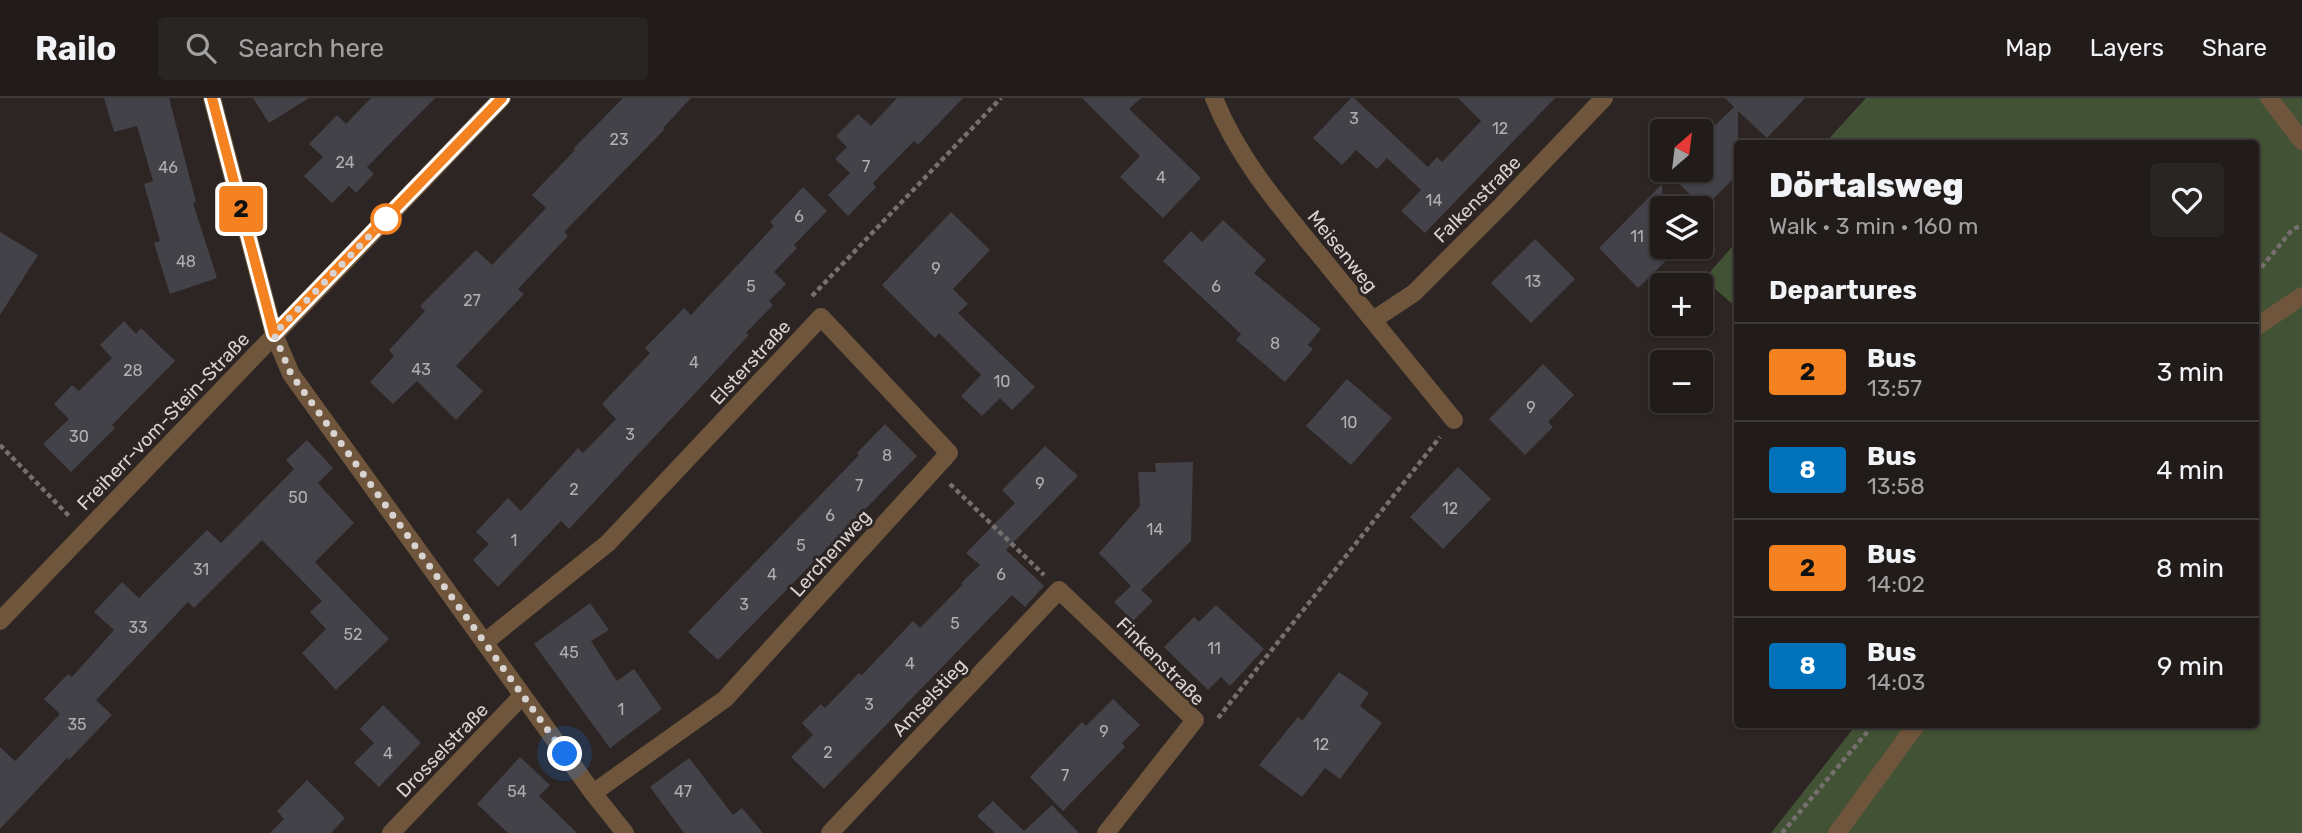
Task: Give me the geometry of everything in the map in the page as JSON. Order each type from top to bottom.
[{"type":"street","points":[[212,98],[274,334],[291,374],[522,696],[625,833]]},
{"type":"street","name":"Freiherr-vom-Stein-Straße","points":[[0,621],[502,98]]},
{"type":"street","name":"Meisenweg","points":[[1214,98],[1247,162],[1454,420]]},
{"type":"street","name":"Falkenstraße","points":[[1373,320],[1414,293],[1604,98]]},
{"type":"street","points":[[2269,98],[2302,141]]},
{"type":"street","points":[[2259,325],[2302,296]]},
{"type":"street","name":"Lerchenweg","points":[[593,793],[726,699],[949,453],[821,317]]},
{"type":"street","name":"Elsterstraße","points":[[485,642],[608,543],[821,317]]},
{"type":"street","name":"Finkenstraße","points":[[1059,590],[1195,720],[1106,833]]},
{"type":"street","name":"Amselstieg","points":[[830,833],[1059,590]]},
{"type":"street","name":"Drosselstraße","points":[[391,833],[522,696]]},
{"type":"street","points":[[1837,833],[1914,728]]},
{"type":"path","name":"Elsterstraße","points":[[821,317],[804,305],[1001,98]]},
{"type":"path","points":[[2259,270],[2292,230],[2302,225]]},
{"type":"path","points":[[1195,720],[1210,728],[1454,420]]},
{"type":"path","points":[[0,445],[84,533]]},
{"type":"path","points":[[934,469],[1059,590]]},
{"type":"path","points":[[1782,833],[1871,728]]},
{"type":"green space","points":[[1866,98],[2302,98],[2302,833],[1771,833],[1854,728],[2259,728],[2259,140],[1828,140]]},
{"type":"green space","points":[[1734,245],[1734,305],[1713,287],[1713,273],[1709,273]]},
{"type":"building","points":[[104,98],[169,98],[196,202],[193,203],[217,278],[170,294],[154,243],[160,241],[144,184],[153,181],[137,126],[114,132]]},
{"type":"building","points":[[253,98],[309,98],[269,123]]},
{"type":"building","points":[[371,98],[435,98],[367,167],[374,174],[356,193],[349,186],[332,203],[304,176],[323,157],[309,144],[337,115],[346,124]]},
{"type":"building","points":[[623,98],[691,98],[663,128],[665,129],[564,232],[568,236],[518,289],[524,294],[456,366],[483,391],[456,420],[417,381],[393,404],[370,382],[394,356],[389,350],[425,311],[420,306],[476,250],[492,265],[546,208],[532,195]]},
{"type":"building","points":[[897,98],[963,98],[918,145],[914,141],[873,183],[876,187],[848,216],[828,195],[850,173],[835,159],[847,147],[836,136],[858,114],[871,126]]},
{"type":"building","points":[[1082,98],[1141,98],[1129,109],[1201,178],[1163,218],[1120,177],[1140,156]]},
{"type":"building","points":[[1351,98],[1428,167],[1437,157],[1442,162],[1481,121],[1458,98],[1555,98],[1425,233],[1401,211],[1421,190],[1387,158],[1377,169],[1356,150],[1342,165],[1313,138]]},
{"type":"building","points":[[1725,98],[1805,98],[1767,138],[1738,111],[1738,140],[1734,140],[1734,178],[1713,199],[1713,196],[1692,196],[1677,182],[1713,182],[1713,127],[1734,107]]},
{"type":"building","points":[[1662,184],[1662,196],[1650,196]]},
{"type":"building","points":[[803,187],[827,211],[794,245],[797,248],[774,272],[786,284],[769,301],[773,305],[746,333],[749,335],[569,529],[561,521],[498,587],[473,560],[489,544],[476,532],[508,498],[521,511],[578,448],[583,453],[616,419],[602,404],[650,353],[645,348],[684,308],[691,315],[774,226],[770,222]]},
{"type":"building","points":[[1650,196],[1650,259],[1668,259],[1650,273],[1638,288],[1599,248]]},
{"type":"building","points":[[951,212],[990,250],[953,289],[968,304],[958,313],[1035,387],[1012,410],[1000,398],[982,416],[961,396],[981,375],[939,333],[935,338],[882,285]]},
{"type":"building","points":[[1223,220],[1266,260],[1254,273],[1321,329],[1308,345],[1313,349],[1285,382],[1236,340],[1241,334],[1163,261],[1191,231],[1202,242]]},
{"type":"building","points":[[0,232],[38,255],[0,315]]},
{"type":"building","points":[[1535,239],[1575,279],[1531,323],[1491,283]]},
{"type":"building","points":[[124,321],[136,334],[141,328],[175,361],[112,425],[115,428],[71,472],[43,444],[69,419],[54,404],[72,385],[79,391],[112,358],[100,345]]},
{"type":"building","points":[[1543,364],[1574,395],[1548,422],[1553,427],[1525,455],[1489,419]]},
{"type":"building","points":[[1347,379],[1392,418],[1351,465],[1306,426]]},
{"type":"building","points":[[885,424],[917,456],[718,660],[688,632],[859,455],[857,453]]},
{"type":"building","points":[[307,440],[333,468],[318,483],[354,523],[315,562],[389,639],[336,690],[302,653],[326,629],[310,612],[322,601],[262,540],[194,608],[188,602],[96,700],[112,715],[0,829],[0,747],[15,761],[60,714],[44,699],[68,674],[72,677],[114,630],[94,612],[122,582],[139,598],[207,530],[221,543],[294,469],[286,460]]},
{"type":"building","points":[[1045,446],[1078,476],[1006,550],[1044,586],[1025,607],[1012,595],[824,789],[791,757],[813,735],[802,723],[821,704],[825,708],[859,673],[862,675],[913,621],[920,628],[980,565],[966,553],[1015,503],[1002,490]]},
{"type":"building","points":[[1193,462],[1191,541],[1141,590],[1153,601],[1133,621],[1114,602],[1131,586],[1099,553],[1140,506],[1138,472],[1156,472],[1155,463]]},
{"type":"building","points":[[1458,467],[1491,499],[1443,549],[1410,517]]},
{"type":"building","points":[[590,603],[609,630],[591,641],[617,681],[634,669],[662,709],[610,748],[534,644]]},
{"type":"building","points":[[1216,605],[1264,649],[1230,686],[1221,677],[1208,690],[1164,647],[1194,617],[1199,622]]},
{"type":"building","points":[[1339,672],[1369,693],[1360,706],[1382,723],[1340,779],[1325,768],[1302,797],[1259,765],[1298,717],[1302,721]]},
{"type":"building","points":[[1113,699],[1140,725],[1122,743],[1125,747],[1063,811],[1030,777],[1082,722],[1086,726]]},
{"type":"building","points":[[383,705],[421,743],[379,787],[354,763],[374,743],[360,729]]},
{"type":"building","points":[[520,757],[550,785],[539,796],[577,833],[508,833],[477,804]]},
{"type":"building","points":[[689,758],[733,815],[742,808],[763,833],[684,833],[650,787]]},
{"type":"building","points":[[307,780],[345,818],[331,833],[270,833],[284,819],[277,811]]},
{"type":"building","points":[[993,801],[1024,831],[1052,805],[1079,833],[995,833],[977,816]]},
{"type":"bus line","name":"2","points":[[212,98],[274,334],[502,98]]},
{"type":"route","points":[[386,219],[274,334],[291,374],[565,754]]}]
